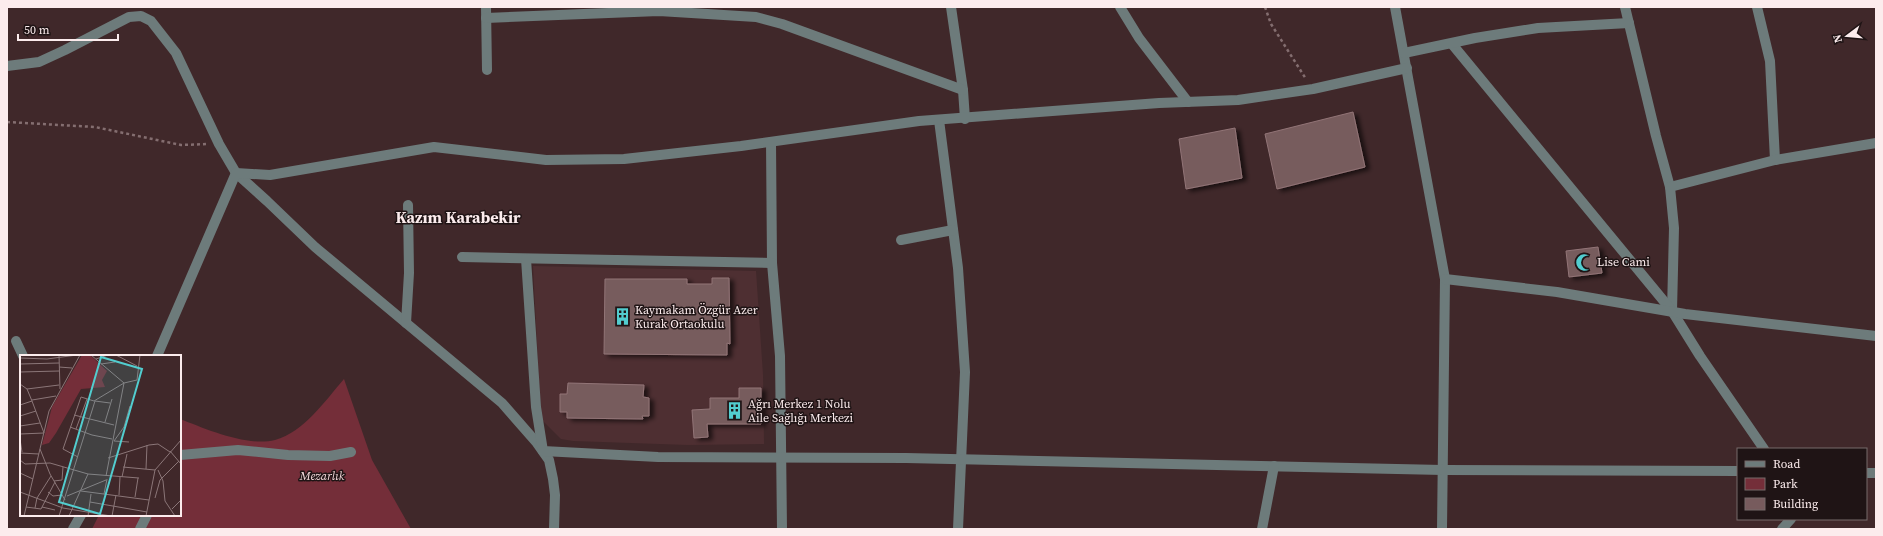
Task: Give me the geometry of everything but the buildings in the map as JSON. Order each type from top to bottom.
[{"type":"street","points":[[486,7],[487,70]]},
{"type":"street","points":[[951,7],[963,90],[965,119]]},
{"type":"street","points":[[1120,7],[1139,38],[1188,102]]},
{"type":"street","points":[[1395,7],[1445,279],[1442,529]]},
{"type":"street","points":[[1626,7],[1656,136],[1670,187],[1674,228],[1672,311]]},
{"type":"street","points":[[1757,7],[1770,62],[1775,160]]},
{"type":"street","points":[[486,18],[660,11],[756,17],[782,24],[963,90]]},
{"type":"street","points":[[7,66],[39,62],[129,17],[142,16],[155,25],[176,53],[219,144],[236,173],[315,248],[502,403],[543,451],[549,460],[553,479],[555,495],[554,529]]},
{"type":"street","points":[[1404,53],[1475,38],[1538,28],[1629,23]]},
{"type":"street","points":[[1452,44],[1672,311],[1700,356],[1763,448]]},
{"type":"street","points":[[236,173],[270,175],[434,147],[546,160],[624,159],[939,120],[1159,103],[1238,100],[1313,89],[1407,68]]},
{"type":"street","points":[[939,120],[958,268],[966,372],[958,529]]},
{"type":"street","points":[[771,142],[772,263],[780,356],[782,529]]},
{"type":"street","points":[[1670,187],[1775,160],[1876,143]]},
{"type":"street","points":[[156,355],[236,173]]},
{"type":"street","points":[[406,323],[409,273],[408,205]]},
{"type":"street","points":[[901,240],[953,230]]},
{"type":"street","points":[[462,257],[772,263]]},
{"type":"street","points":[[526,259],[536,407],[543,451]]},
{"type":"street","points":[[1445,279],[1557,292],[1672,311],[1876,336]]},
{"type":"street","points":[[16,340],[23,355]]},
{"type":"street","points":[[181,455],[238,450],[288,455],[330,456],[351,452]]},
{"type":"street","points":[[543,451],[658,456],[962,459],[1443,470],[1737,471]]},
{"type":"street","points":[[1262,529],[1274,466]]},
{"type":"street","points":[[73,529],[80,516]]},
{"type":"street","points":[[140,529],[146,516]]},
{"type":"street","points":[[1782,529],[1790,520]]},
{"type":"path","points":[[1265,7],[1271,24],[1284,47],[1313,89]]},
{"type":"path","points":[[7,122],[95,127],[181,145],[219,144]]},
{"type":"shaded area","points":[[533,266],[756,271],[763,375],[764,444],[688,445],[573,441],[561,439],[541,419]]},
{"type":"green space","name":"Mezarlık","points":[[344,379],[372,460],[411,529],[92,529],[98,516],[181,516],[181,419],[227,436],[264,442],[286,436],[305,423]]},
{"type":"place","name":"Lise Cami","points":[[1584,262]]},
{"type":"place","name":"Kaymakam Özgür Azer Kurak Ortaokulu","points":[[622,317]]},
{"type":"place","name":"Ağrı Merkez 1 Nolu Aile Sağlığı Merkezi","points":[[735,411]]},
{"type":"district","name":"Kazım Karabekir","points":[[458,217]]}]
